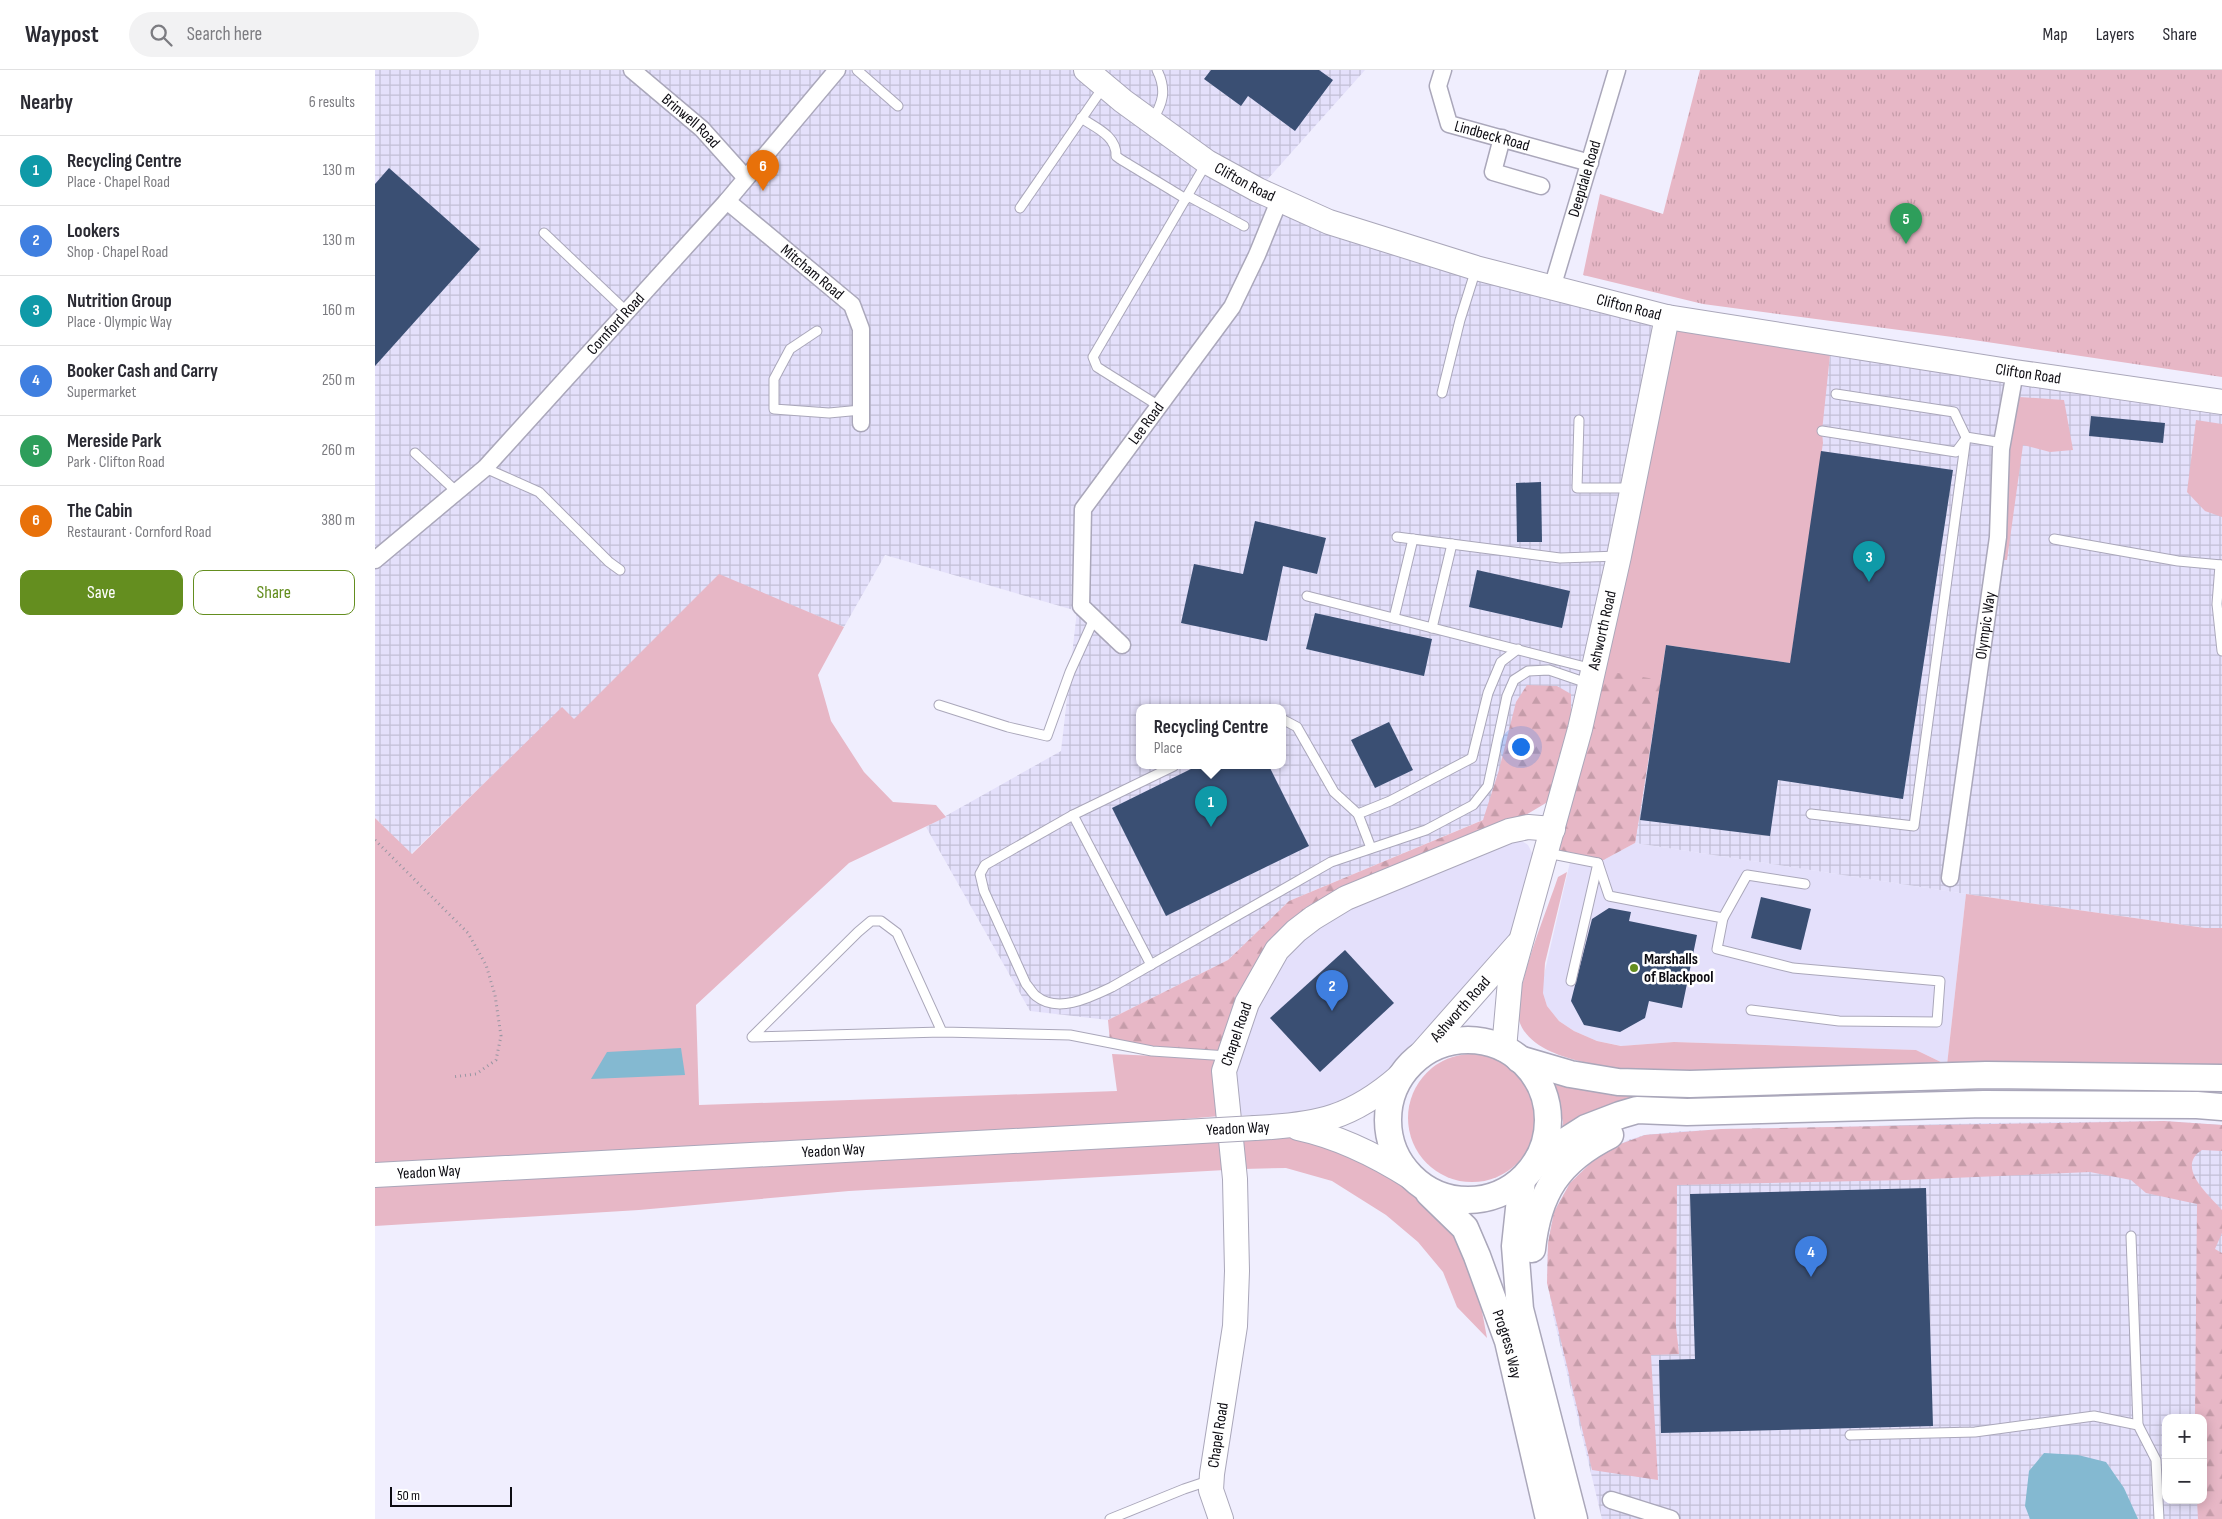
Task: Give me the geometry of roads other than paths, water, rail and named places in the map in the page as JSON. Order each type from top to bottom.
[{"type":"main road","points":[[2222,1078],[1986,1075],[1690,1084],[1618,1082],[1570,1074],[1480,1041],[1458,1040],[1437,1046],[1418,1057],[1401,1076],[1389,1102],[1388,1129],[1395,1156],[1418,1183],[1448,1198],[1475,1201],[1488,1199],[1500,1194],[1522,1180],[1539,1158],[1586,1128],[1620,1114],[1637,1110],[1687,1112],[1985,1104],[2197,1105],[2222,1107]]},
{"type":"main road","points":[[1512,1054],[1537,1079],[1547,1105],[1547,1132],[1539,1158]]},
{"type":"main road","points":[[1529,1338],[1530,1263],[1534,1226],[1543,1196],[1554,1180],[1576,1156],[1605,1137],[1620,1130],[1687,1112]]},
{"type":"main road","name":"Progress Way","points":[[1522,1180],[1515,1246],[1520,1309],[1574,1519]]},
{"type":"main road","name":"Progress Way","points":[[1418,1183],[1465,1228],[1477,1256],[1508,1341],[1549,1519]]},
{"type":"street","name":"Brinwell Road","points":[[632,70],[702,129],[745,177]]},
{"type":"street","name":"Cornford Road","points":[[375,560],[485,468],[727,201],[745,177],[837,70]]},
{"type":"street","name":"Lindbeck Road","points":[[1443,70],[1438,86],[1449,124],[1590,163]]},
{"type":"street","name":"Deepdale Road","points":[[1552,288],[1617,70]]},
{"type":"street","name":"Clifton Road","points":[[1099,76],[1151,122],[1207,162],[1279,201],[1329,222],[1476,268],[1667,317],[2015,372],[2222,402]]},
{"type":"street","points":[[1502,138],[1493,172],[1541,186]]},
{"type":"street","name":"Mitcham Road","points":[[727,201],[852,305],[861,329],[861,416]]},
{"type":"street","name":"Lee Road","points":[[1122,645],[1081,606],[1083,509],[1232,307],[1257,255],[1279,201]]},
{"type":"street","name":"Ashworth Road","points":[[1512,1054],[1510,981],[1569,774],[1592,677],[1619,556],[1667,317]]},
{"type":"street","name":"Olympic Way","points":[[1950,878],[1998,537],[2003,443],[2015,372]]},
{"type":"street","name":"Chapel Road","points":[[1221,1519],[1211,1490],[1211,1480],[1235,1326],[1237,1271],[1235,1178],[1224,1071],[1247,1003],[1277,950],[1296,931],[1313,918],[1346,898],[1509,831],[1528,827],[1553,829]]},
{"type":"street","name":"Ashworth Road","points":[[1418,1057],[1523,938]]},
{"type":"street","name":"Yeadon Way","points":[[375,1175],[1292,1126],[1326,1120],[1360,1106],[1377,1096],[1401,1076]]},
{"type":"street","name":"Yeadon Way","points":[[1292,1126],[1345,1142],[1389,1164],[1418,1183]]},
{"type":"street","points":[[1611,1500],[1671,1519]]},
{"type":"lane","points":[[857,70],[898,106]]},
{"type":"lane","points":[[1151,122],[1163,103],[1161,80],[1157,70]]},
{"type":"lane","points":[[1020,208],[1081,118],[1099,76]]},
{"type":"lane","points":[[1081,118],[1114,142],[1116,156],[1120,159],[1187,198],[1244,226]]},
{"type":"lane","points":[[1159,406],[1097,368],[1093,357],[1207,162]]},
{"type":"lane","points":[[544,233],[627,312]]},
{"type":"lane","points":[[1442,393],[1460,320],[1476,268]]},
{"type":"lane","points":[[817,331],[790,349],[774,379],[774,409],[861,416]]},
{"type":"lane","points":[[1811,814],[1914,826],[1966,438],[1954,412],[1836,394]]},
{"type":"lane","points":[[1579,420],[1577,488],[1633,488]]},
{"type":"lane","points":[[1822,432],[1956,452],[1966,438]]},
{"type":"lane","points":[[1966,438],[2003,443]]},
{"type":"lane","points":[[415,453],[457,492]]},
{"type":"lane","points":[[485,468],[539,492],[609,562],[620,570]]},
{"type":"lane","points":[[1397,537],[1560,558],[1619,556]]},
{"type":"lane","points":[[1393,618],[1413,539]]},
{"type":"lane","points":[[2054,539],[2178,561],[2221,565],[2217,604],[2222,651]]},
{"type":"lane","points":[[1432,628],[1451,544]]},
{"type":"lane","points":[[1307,596],[1518,649],[1592,677]]},
{"type":"lane","points":[[939,705],[1009,727],[1047,736],[1070,672],[1094,619]]},
{"type":"lane","points":[[1358,814],[1390,801],[1472,758],[1487,694],[1501,662],[1518,649]]},
{"type":"lane","points":[[1169,769],[1073,815],[985,865],[980,874],[984,891],[1026,984],[1037,997],[1057,1004],[1084,1000],[1151,965],[1331,862],[1426,830],[1473,805],[1488,786],[1507,696],[1514,680],[1528,671],[1549,670],[1592,677]]},
{"type":"lane","points":[[1286,721],[1297,727],[1334,792],[1358,814],[1371,848]]},
{"type":"lane","points":[[1073,815],[1151,965]]},
{"type":"lane","points":[[1546,853],[1598,863]]},
{"type":"lane","points":[[1598,863],[1609,896],[1723,918]]},
{"type":"lane","points":[[1571,980],[1598,863]]},
{"type":"lane","points":[[1751,1010],[1839,1020],[1937,1022],[1940,981],[1793,968],[1717,949],[1723,918],[1747,875],[1805,884]]},
{"type":"lane","points":[[942,1032],[897,933],[881,921],[871,921],[752,1037],[942,1032],[1070,1035],[1152,1050],[1228,1056]]},
{"type":"lane","points":[[2131,1236],[2137,1425],[2156,1460],[2159,1519]]},
{"type":"lane","points":[[1851,1435],[1975,1432],[2094,1416],[2137,1425]]},
{"type":"lane","points":[[1110,1519],[1211,1480]]},
{"type":"water","points":[[681,1048],[685,1075],[591,1079],[607,1052]]},
{"type":"water","points":[[2044,1453],[2078,1455],[2106,1462],[2124,1488],[2138,1519],[2030,1519],[2025,1506],[2029,1471]]},
{"type":"place","name":"The Cabin","points":[[763,191]]},
{"type":"place","name":"Mereside Park","points":[[1906,244]]},
{"type":"place","name":"Nutrition Group","points":[[1869,582]]},
{"type":"place","name":"Recycling Centre","points":[[1211,827]]},
{"type":"place","name":"Marshalls of Blackpool","points":[[1634,968]]},
{"type":"place","name":"Lookers","points":[[1332,1011]]},
{"type":"place","name":"Booker Cash and Carry","points":[[1811,1277]]}]
